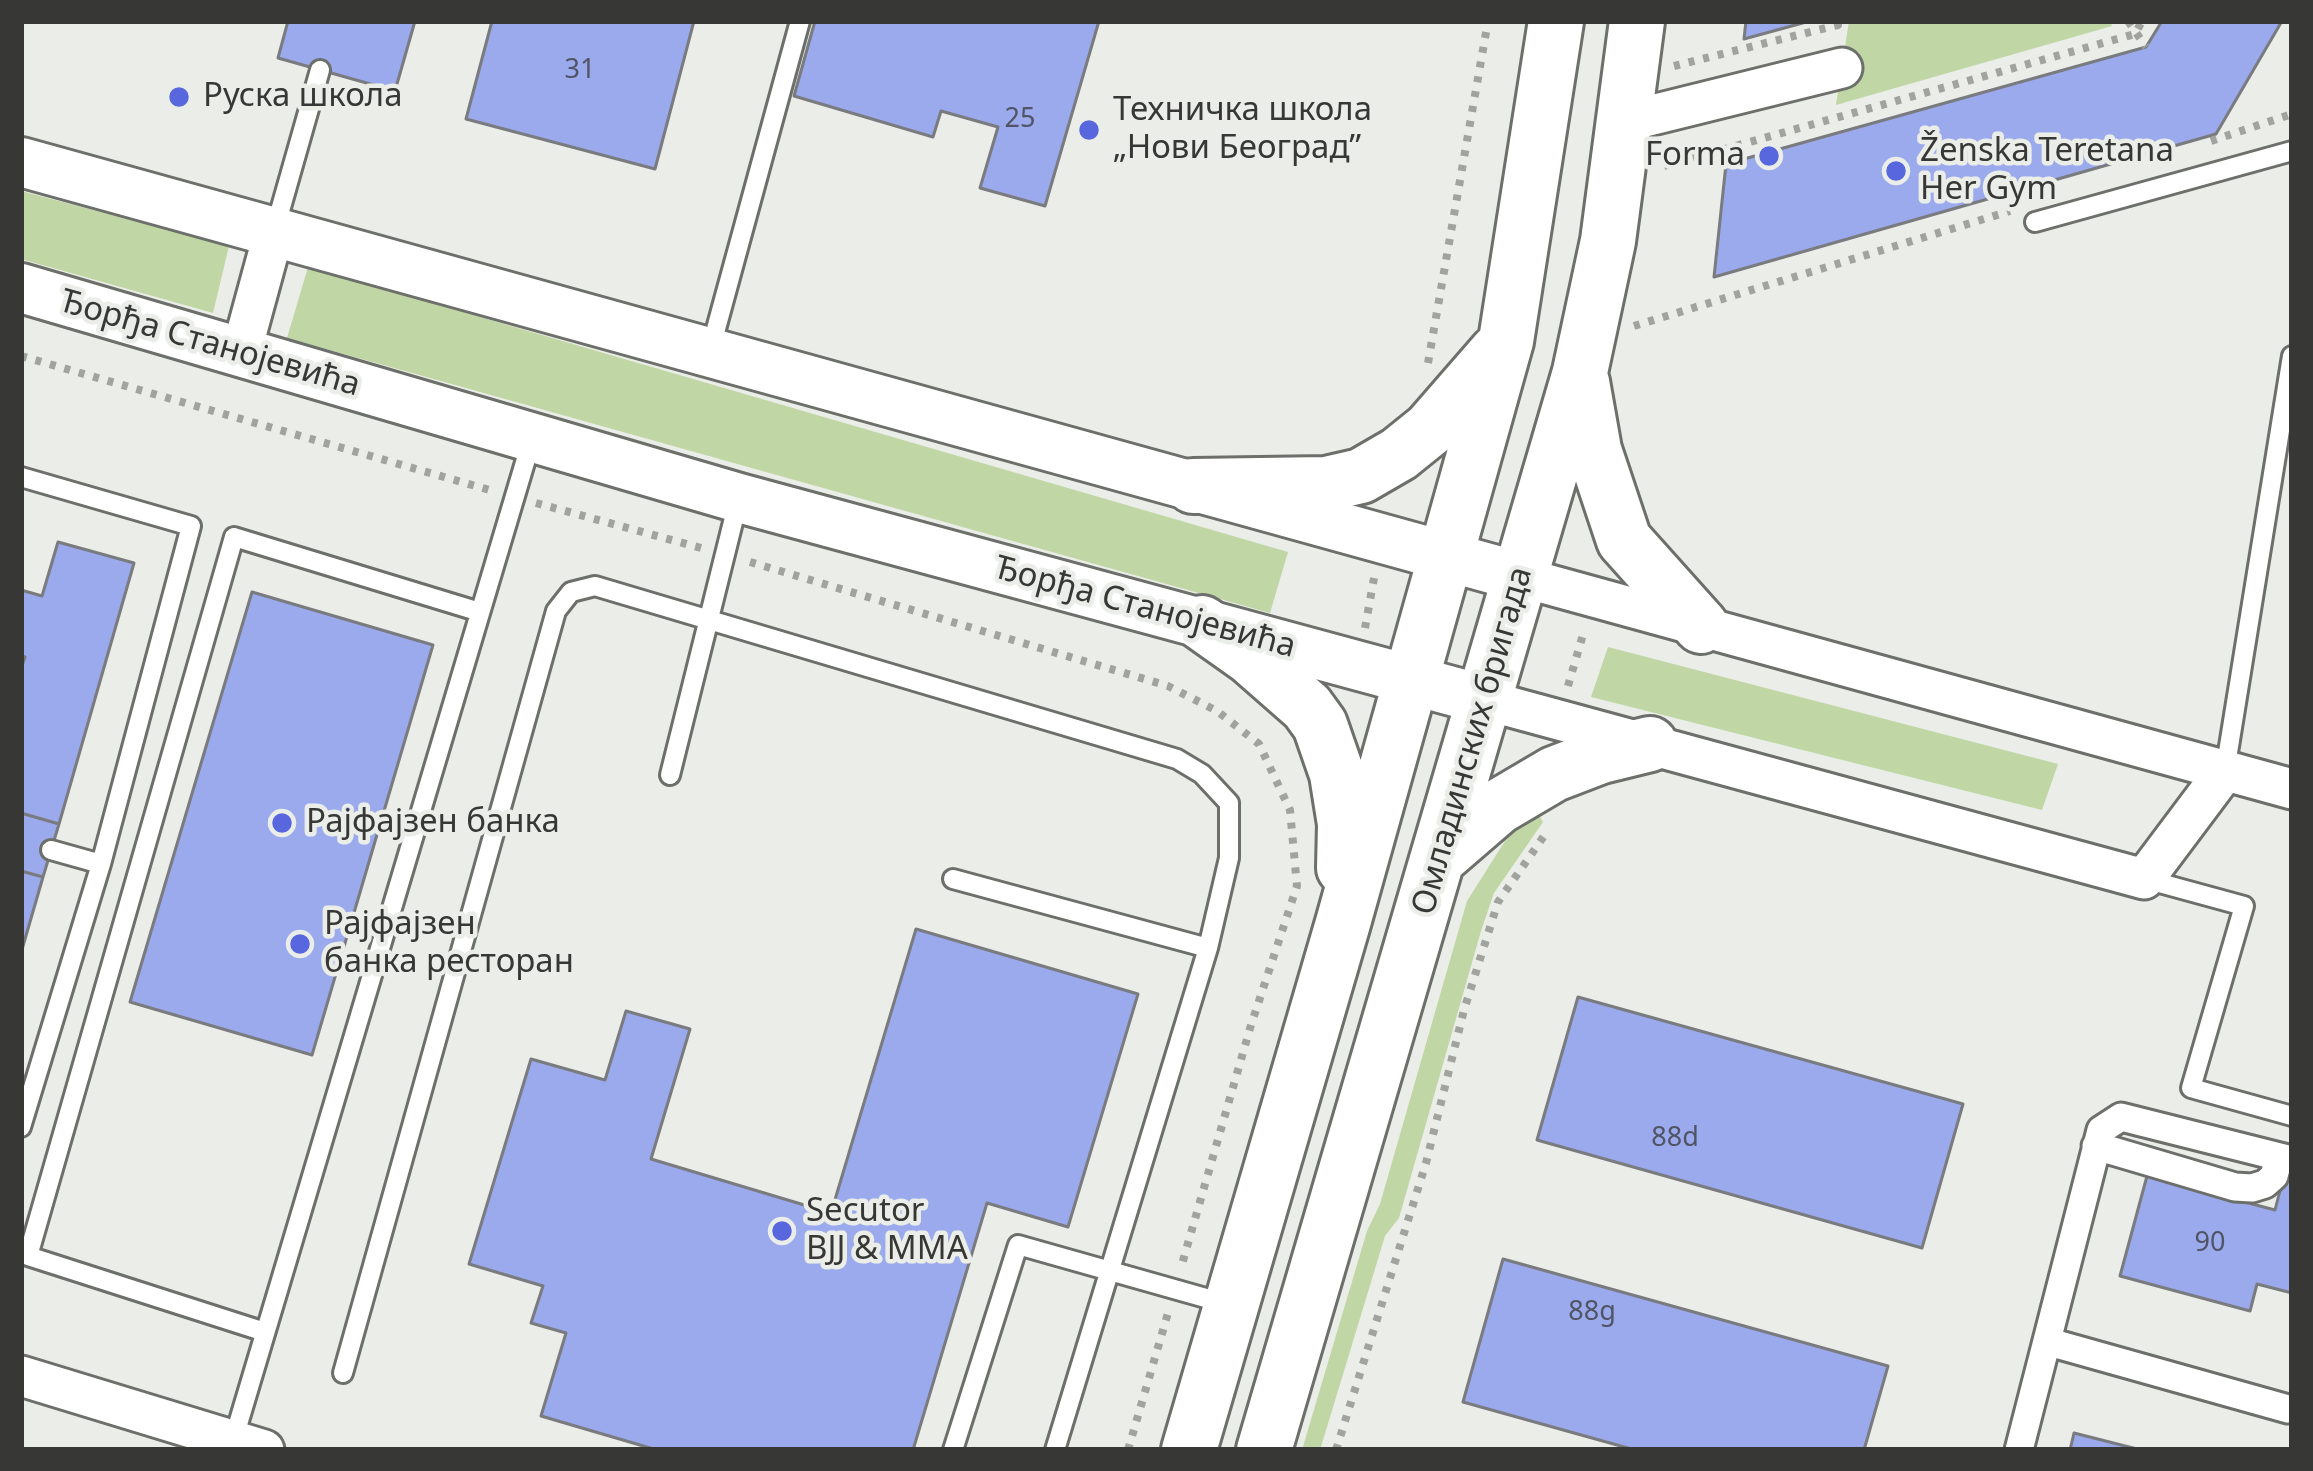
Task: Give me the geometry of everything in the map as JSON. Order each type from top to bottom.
[{"type":"main road","points":[[1189,1450],[1506,341],[1556,21]]},
{"type":"main road","name":"Омладинских бригада","points":[[1264,1450],[1580,372],[1608,241],[1637,21]]},
{"type":"main road","points":[[1193,486],[1326,484],[1361,476],[1400,454],[1430,429],[1506,341]]},
{"type":"main road","points":[[1580,372],[1594,450],[1624,539],[1701,626]]},
{"type":"main road","points":[[1202,623],[1250,657],[1307,707],[1320,725],[1337,774],[1345,824],[1343,923]]},
{"type":"main road","points":[[1440,856],[1498,807],[1554,774],[1650,744]]},
{"type":"street","points":[[1624,122],[1842,68]]},
{"type":"street","points":[[21,162],[2292,789]]},
{"type":"street","points":[[241,353],[274,232]]},
{"type":"street","name":"Ђорђа Станојевића","points":[[21,288],[739,498],[2144,879]]},
{"type":"street","points":[[2144,879],[2224,772]]},
{"type":"street","points":[[2019,1450],[2049,1342],[2096,1146],[2101,1130],[2121,1117],[2286,1159],[2265,1184],[2252,1188],[2096,1146]]},
{"type":"street","points":[[2049,1342],[2290,1413]]},
{"type":"street","points":[[21,1376],[173,1430],[248,1445]]},
{"type":"lane","points":[[710,351],[800,21]]},
{"type":"lane","points":[[274,232],[320,70]]},
{"type":"lane","points":[[2031,214],[2292,151]]},
{"type":"lane","points":[[2224,772],[2292,356]]},
{"type":"lane","points":[[248,1445],[265,1332],[532,439]]},
{"type":"lane","points":[[21,477],[191,526],[101,864],[21,1127]]},
{"type":"lane","points":[[670,775],[739,498]]},
{"type":"lane","points":[[265,1332],[28,1256],[234,537],[480,612]]},
{"type":"lane","points":[[343,1372],[556,611],[571,592],[595,586],[1177,759],[1202,774],[1229,803],[1228,858],[1208,948],[1054,1450]]},
{"type":"lane","points":[[51,850],[101,864]]},
{"type":"lane","points":[[953,879],[1208,948]]},
{"type":"lane","points":[[2144,879],[2244,906],[2191,1088],[2292,1116]]},
{"type":"lane","points":[[953,1450],[1018,1245],[1232,1306]]},
{"type":"path","points":[[1427,372],[1488,21]]},
{"type":"path","points":[[1668,67],[1838,25],[1838,21]]},
{"type":"path","points":[[2128,21],[2146,47]]},
{"type":"path","points":[[1651,170],[2135,34],[2142,21]]},
{"type":"path","points":[[2199,145],[2292,114]]},
{"type":"path","points":[[1622,330],[2031,214]]},
{"type":"path","points":[[21,356],[1168,686],[1217,710],[1259,744],[1290,810],[1297,886],[1251,1025],[1128,1450]]},
{"type":"path","points":[[1357,665],[1382,538]]},
{"type":"path","points":[[1558,719],[1594,597]]},
{"type":"path","points":[[1336,1450],[1426,1163],[1463,1010],[1498,902],[1538,841],[1553,827]]},
{"type":"green space","points":[[1849,21],[2110,21],[2112,26],[1836,105]]},
{"type":"green space","points":[[21,191],[229,246],[213,313],[21,259]]},
{"type":"green space","points":[[308,267],[1288,552],[1270,613],[287,338]]},
{"type":"green space","points":[[1608,647],[2058,764],[2042,810],[1591,697]]},
{"type":"green space","points":[[1536,810],[1543,822],[1494,893],[1481,931],[1399,1218],[1385,1236],[1320,1450],[1302,1450],[1367,1231],[1380,1204],[1467,901],[1505,841]]},
{"type":"building","points":[[288,21],[415,21],[395,91],[278,58]]},
{"type":"building","points":[[492,21],[694,21],[655,169],[466,119]]},
{"type":"building","points":[[815,21],[1099,21],[1045,206],[980,188],[998,127],[941,111],[933,137],[794,96]]},
{"type":"building","points":[[1746,21],[1810,21],[1744,39]]},
{"type":"building","points":[[2162,21],[2282,21],[2216,134],[1714,277],[1726,164],[2146,47]]},
{"type":"building","points":[[58,542],[134,563],[59,824],[21,813],[21,669],[25,657],[21,656],[21,590],[42,596]]},
{"type":"building","name":"Рајфајзен банка","points":[[252,592],[433,645],[312,1055],[130,1002]]},
{"type":"building","points":[[21,813],[59,824],[43,877],[21,871]]},
{"type":"building","points":[[21,871],[43,877],[21,953]]},
{"type":"building","points":[[916,929],[1138,994],[1068,1227],[987,1203],[913,1450],[657,1450],[541,1416],[566,1333],[531,1323],[543,1286],[469,1264],[531,1059],[605,1080],[626,1011],[690,1029],[651,1159],[831,1213]]},
{"type":"building","points":[[1578,997],[1963,1104],[1922,1248],[1537,1140]]},
{"type":"building","points":[[2147,1176],[2275,1210],[2283,1179],[2292,1182],[2292,1293],[2257,1284],[2250,1311],[2120,1276]]},
{"type":"building","points":[[1503,1259],[1888,1366],[1864,1450],[1635,1450],[1463,1402]]},
{"type":"building","points":[[2074,1433],[2141,1450],[2070,1450]]},
{"type":"place","name":"Руска школа","points":[[179,97]]},
{"type":"place","name":"Техничка школа „Нови Београд”","points":[[1089,130]]},
{"type":"place","name":"Forma","points":[[1769,156]]},
{"type":"place","name":"Ženska Teretana Her Gym","points":[[1896,171]]},
{"type":"place","name":"Рајфајзен банка","points":[[282,823]]},
{"type":"place","name":"Рајфајзен банка ресторан","points":[[300,944]]},
{"type":"place","name":"Secutor BJJ & MMA","points":[[782,1231]]}]
